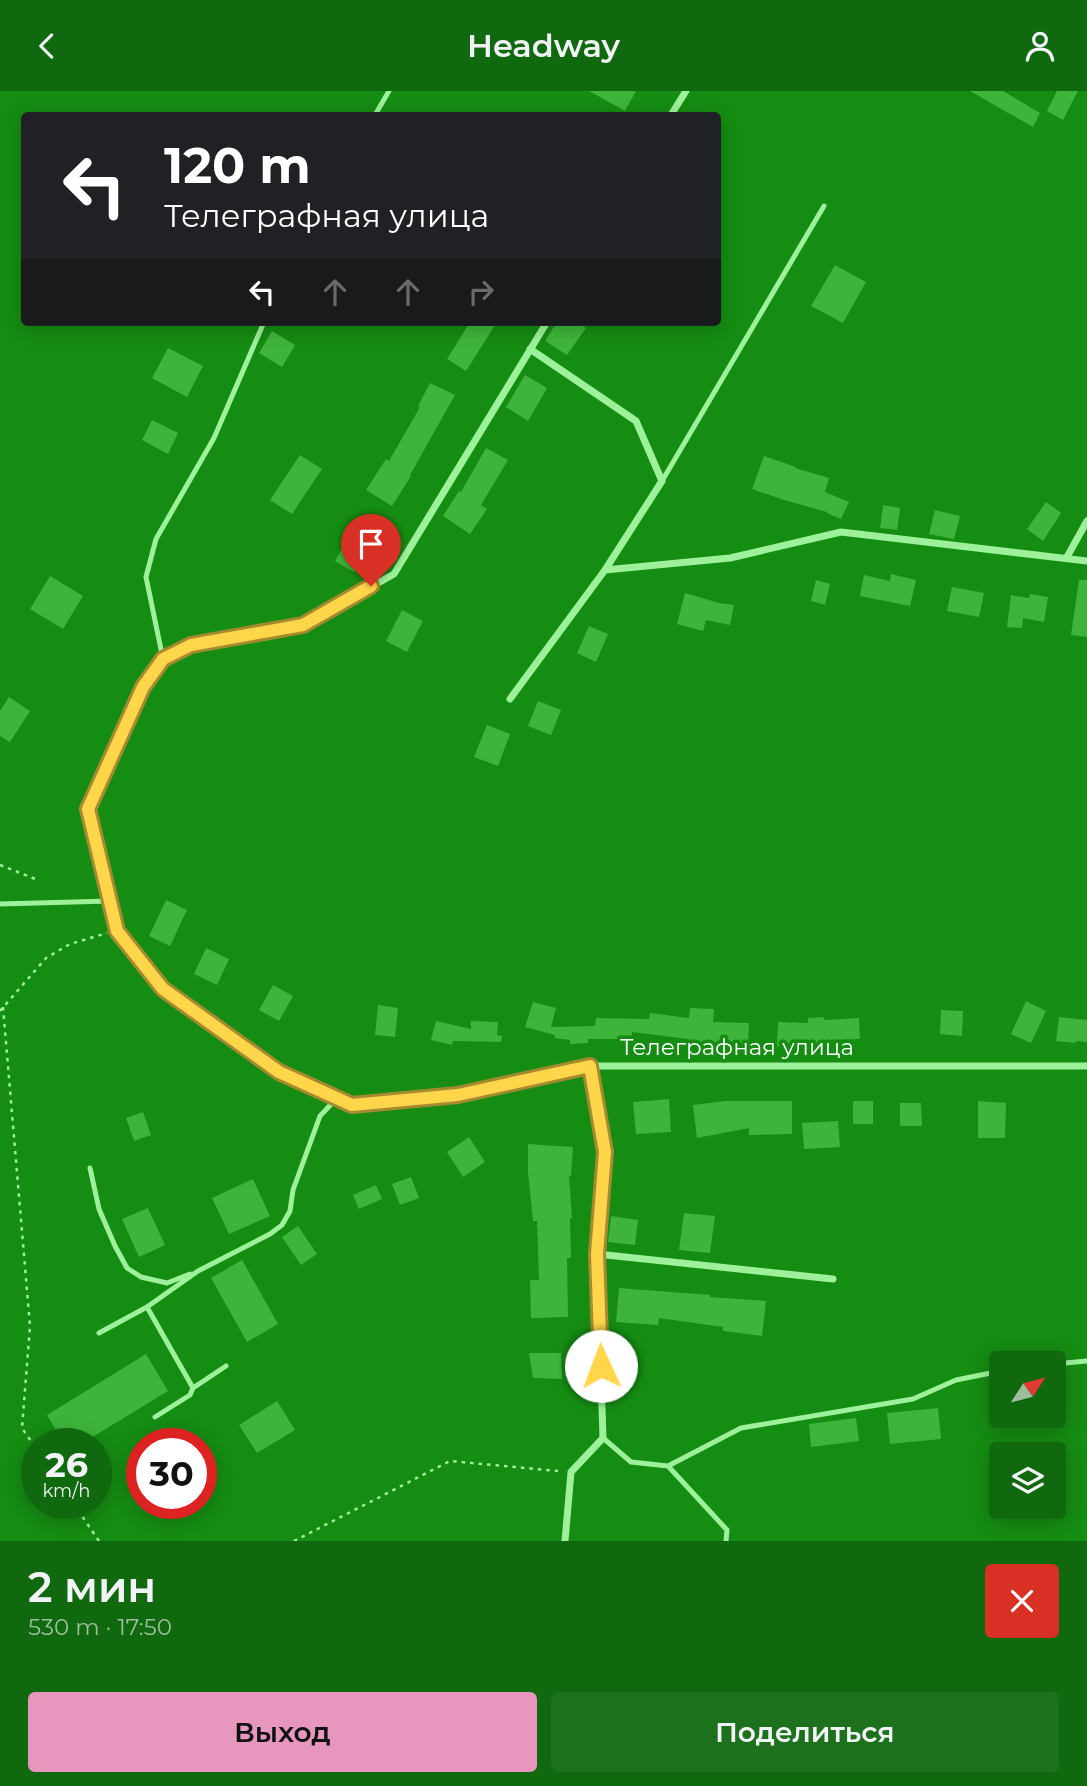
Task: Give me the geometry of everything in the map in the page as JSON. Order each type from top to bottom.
[{"type":"street","points":[[673,112],[686,91]]},
{"type":"street","points":[[117,931],[88,809],[143,687],[163,659],[191,645],[303,625],[394,574],[544,326]]},
{"type":"street","points":[[510,699],[605,570],[662,481],[636,421],[530,349]]},
{"type":"street","points":[[1066,557],[1087,521]]},
{"type":"street","points":[[605,570],[730,558],[841,532],[1087,561]]},
{"type":"street","name":"Телеграфная улица","points":[[117,931],[163,989],[279,1072],[352,1105],[458,1095],[590,1066],[1087,1066]]},
{"type":"street","points":[[565,1541],[572,1472],[603,1438],[597,1254],[605,1152],[590,1066]]},
{"type":"street","points":[[597,1254],[833,1279]]},
{"type":"lane","points":[[377,112],[389,91]]},
{"type":"lane","points":[[662,481],[824,206]]},
{"type":"lane","points":[[163,659],[146,577],[156,539],[214,438],[262,326]]},
{"type":"lane","points":[[0,904],[110,901]]},
{"type":"lane","points":[[90,1168],[99,1209],[127,1268],[141,1277],[167,1283],[198,1271],[270,1234],[282,1225],[290,1211],[293,1190],[320,1116],[337,1098]]},
{"type":"lane","points":[[99,1333],[147,1307],[198,1271]]},
{"type":"lane","points":[[147,1307],[192,1388]]},
{"type":"lane","points":[[1066,1363],[1087,1361]]},
{"type":"lane","points":[[155,1417],[190,1395],[192,1388],[226,1366]]},
{"type":"lane","points":[[603,1438],[631,1462],[667,1466],[741,1428],[913,1399],[956,1381],[989,1374]]},
{"type":"lane","points":[[667,1466],[727,1530],[726,1541]]},
{"type":"path","points":[[0,865],[38,880]]},
{"type":"path","points":[[22,1428],[30,1326],[2,1009],[46,958],[70,944],[117,931]]},
{"type":"path","points":[[294,1541],[303,1539],[450,1461],[572,1472]]},
{"type":"path","points":[[84,1519],[99,1541]]},
{"type":"building","points":[[589,91],[636,91],[625,111]]},
{"type":"building","points":[[970,91],[1003,91],[1040,113],[1033,127]]},
{"type":"building","points":[[1057,91],[1078,91],[1063,120],[1047,111]]},
{"type":"building","points":[[835,265],[866,282],[843,323],[811,306]]},
{"type":"building","points":[[468,326],[494,326],[466,371],[447,359]]},
{"type":"building","points":[[554,326],[586,328],[567,355],[545,341]]},
{"type":"building","points":[[272,331],[295,345],[282,367],[259,353]]},
{"type":"building","points":[[168,348],[203,366],[187,397],[152,378]]},
{"type":"building","points":[[525,375],[547,388],[528,421],[506,407]]},
{"type":"building","points":[[430,383],[455,395],[392,506],[366,490],[386,459],[389,461],[420,407],[418,406]]},
{"type":"building","points":[[152,420],[178,433],[168,454],[142,440]]},
{"type":"building","points":[[486,448],[508,460],[481,505],[487,509],[470,534],[443,516],[459,491],[461,492]]},
{"type":"building","points":[[300,455],[322,469],[292,514],[270,500]]},
{"type":"building","points":[[764,456],[829,478],[825,492],[849,502],[841,519],[827,512],[752,489]]},
{"type":"building","points":[[1046,502],[1061,513],[1043,541],[1027,529]]},
{"type":"building","points":[[883,505],[900,508],[897,530],[880,528]]},
{"type":"building","points":[[935,510],[960,516],[954,539],[929,534]]},
{"type":"building","points":[[353,529],[372,540],[354,572],[335,561]]},
{"type":"building","points":[[891,574],[916,580],[910,606],[860,596],[864,575],[890,581]]},
{"type":"building","points":[[50,576],[83,596],[63,629],[30,609]]},
{"type":"building","points":[[816,580],[830,584],[825,605],[811,601]]},
{"type":"building","points":[[1079,580],[1087,580],[1087,637],[1071,635]]},
{"type":"building","points":[[952,587],[984,593],[979,617],[947,611]]},
{"type":"building","points":[[685,593],[734,605],[730,625],[706,620],[703,631],[677,624]]},
{"type":"building","points":[[1030,594],[1048,597],[1044,622],[1023,618],[1022,628],[1007,627],[1011,595],[1029,598]]},
{"type":"building","points":[[402,610],[423,621],[407,652],[386,641]]},
{"type":"building","points":[[589,626],[608,634],[596,662],[577,653]]},
{"type":"building","points":[[9,697],[30,711],[10,742],[0,736],[0,711]]},
{"type":"building","points":[[538,701],[561,710],[551,735],[528,726]]},
{"type":"building","points":[[487,725],[510,734],[498,766],[474,757]]},
{"type":"building","points":[[166,900],[187,910],[170,946],[149,936]]},
{"type":"building","points":[[206,948],[229,959],[217,985],[194,974]]},
{"type":"building","points":[[273,985],[293,996],[279,1021],[259,1010]]},
{"type":"building","points":[[1026,1001],[1046,1011],[1031,1043],[1011,1034]]},
{"type":"building","points":[[533,1002],[556,1008],[551,1027],[595,1026],[596,1018],[649,1019],[650,1013],[689,1018],[690,1008],[714,1009],[713,1022],[749,1023],[748,1044],[688,1042],[688,1039],[632,1032],[632,1039],[588,1039],[588,1043],[570,1044],[570,1040],[555,1038],[555,1035],[525,1027]]},
{"type":"building","points":[[378,1005],[398,1008],[395,1037],[375,1035]]},
{"type":"building","points":[[941,1010],[963,1011],[962,1036],[940,1034]]},
{"type":"building","points":[[824,1017],[824,1020],[859,1018],[860,1039],[825,1040],[825,1043],[801,1047],[777,1046],[778,1022],[808,1023],[808,1018]]},
{"type":"building","points":[[1059,1017],[1087,1020],[1087,1042],[1056,1041]]},
{"type":"building","points":[[436,1021],[471,1029],[471,1021],[498,1022],[497,1035],[502,1036],[501,1042],[453,1041],[452,1045],[431,1040]]},
{"type":"building","points":[[669,1099],[671,1132],[636,1134],[633,1102]]},
{"type":"building","points":[[726,1101],[792,1101],[792,1134],[749,1135],[749,1128],[697,1138],[693,1105]]},
{"type":"building","points":[[853,1101],[873,1101],[873,1124],[853,1124]]},
{"type":"building","points":[[978,1101],[1006,1103],[1005,1138],[978,1138]]},
{"type":"building","points":[[900,1103],[921,1103],[922,1126],[900,1126]]},
{"type":"building","points":[[143,1112],[151,1135],[134,1141],[126,1118]]},
{"type":"building","points":[[838,1121],[840,1147],[804,1149],[802,1123]]},
{"type":"building","points":[[469,1137],[485,1162],[463,1177],[447,1152]]},
{"type":"building","points":[[528,1144],[573,1147],[569,1176],[572,1218],[571,1258],[567,1258],[568,1317],[531,1318],[530,1280],[539,1280],[537,1221],[533,1221]]},
{"type":"building","points":[[411,1177],[419,1198],[400,1205],[392,1184]]},
{"type":"building","points":[[253,1179],[270,1216],[229,1234],[212,1198]]},
{"type":"building","points":[[376,1185],[382,1199],[359,1209],[353,1195]]},
{"type":"building","points":[[148,1208],[165,1245],[139,1257],[122,1219]]},
{"type":"building","points":[[684,1213],[715,1216],[710,1253],[679,1250]]},
{"type":"building","points":[[611,1216],[638,1220],[635,1245],[608,1242]]},
{"type":"building","points":[[298,1226],[317,1254],[301,1265],[282,1237]]},
{"type":"building","points":[[242,1260],[278,1324],[247,1342],[211,1278]]},
{"type":"building","points":[[619,1288],[766,1301],[762,1336],[723,1331],[723,1327],[659,1318],[658,1325],[616,1322]]},
{"type":"building","points":[[529,1353],[561,1353],[562,1379],[533,1378]]},
{"type":"building","points":[[146,1354],[168,1391],[107,1428],[55,1428],[47,1415]]},
{"type":"building","points":[[277,1401],[295,1430],[257,1453],[239,1425]]},
{"type":"building","points":[[938,1408],[941,1439],[890,1444],[887,1413]]},
{"type":"building","points":[[856,1418],[859,1441],[811,1447],[809,1424]]},
{"type":"route","points":[[371,586],[303,625],[191,645],[163,659],[143,687],[88,809],[117,931],[163,989],[279,1072],[352,1105],[458,1095],[590,1066],[605,1152],[597,1254],[601,1366]]}]
